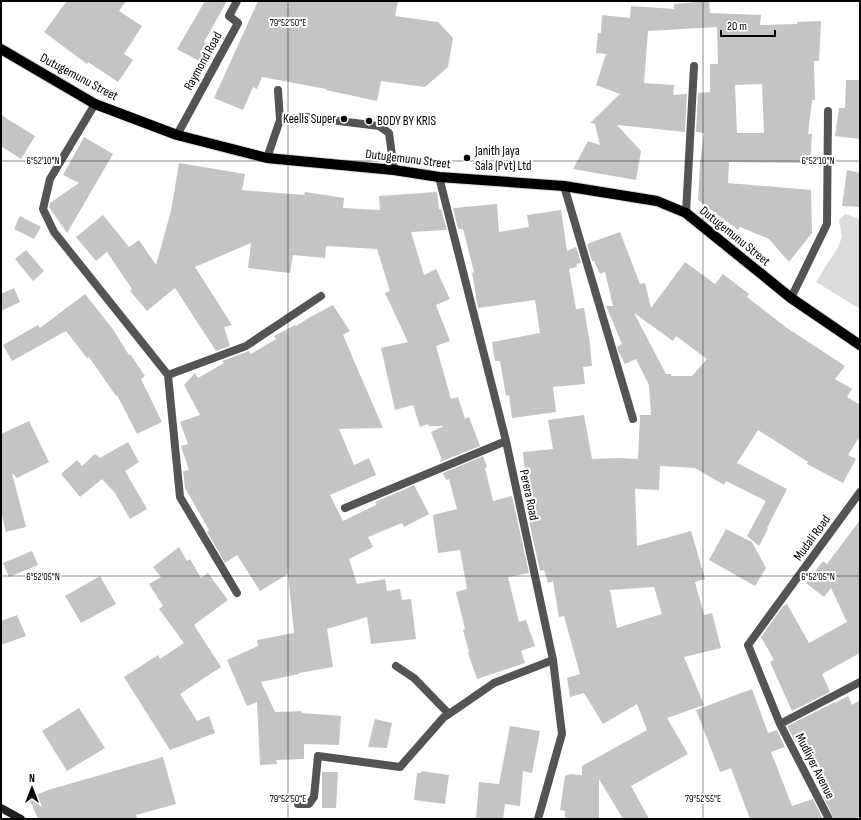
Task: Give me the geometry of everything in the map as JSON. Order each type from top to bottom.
[{"type":"main road","name":"Dutugemunu Street","points":[[1,49],[95,104],[176,135],[267,158],[394,170],[439,177],[564,186],[656,200],[686,213],[791,298],[860,346]]},
{"type":"street","name":"Raymond Road","points":[[176,135],[238,23],[229,16],[237,1]]},
{"type":"street","points":[[686,213],[694,66]]},
{"type":"street","points":[[267,158],[280,120],[278,90]]},
{"type":"street","points":[[95,104],[50,179],[43,210],[54,232],[168,375],[180,498],[237,593]]},
{"type":"street","points":[[791,298],[827,224],[828,110]]},
{"type":"street","points":[[280,120],[307,117],[379,126],[389,133],[394,170]]},
{"type":"street","name":"Perera Road","points":[[439,177],[506,441],[553,660],[562,734],[538,819]]},
{"type":"street","points":[[564,186],[633,419]]},
{"type":"street","points":[[168,375],[246,346],[322,296]]},
{"type":"street","points":[[345,508],[506,441]]},
{"type":"street","name":"Mudali Road","points":[[780,724],[748,645],[860,492]]},
{"type":"street","points":[[298,804],[309,804],[314,797],[318,756],[400,767],[448,714],[494,683],[553,660]]},
{"type":"street","points":[[396,666],[414,678],[448,714]]},
{"type":"street","points":[[780,724],[860,682]]},
{"type":"street","name":"Mudliyer Avenue","points":[[780,724],[829,819]]},
{"type":"street","points":[[1,808],[21,819]]},
{"type":"shaded area","points":[[845,214],[860,220],[860,309],[816,282],[838,247],[842,237],[839,220]]},
{"type":"building","points":[[67,1],[126,1],[119,11],[142,26],[124,54],[133,60],[118,82],[88,62],[87,64],[44,32]]},
{"type":"building","points":[[205,1],[227,1],[204,42],[211,46],[201,62],[177,49]]},
{"type":"building","points":[[258,1],[398,1],[395,16],[438,22],[453,38],[448,67],[425,87],[381,81],[377,101],[326,89],[262,77],[257,89],[253,87],[243,110],[214,98]]},
{"type":"building","points":[[709,1],[710,13],[761,15],[760,25],[797,24],[797,22],[821,21],[819,61],[814,61],[815,100],[812,100],[808,134],[812,134],[810,163],[729,162],[728,183],[811,190],[812,233],[789,262],[769,239],[740,227],[738,230],[698,200],[700,163],[704,133],[696,132],[698,93],[710,92],[710,64],[718,64],[717,27],[648,31],[644,83],[674,85],[673,95],[687,94],[685,132],[617,125],[641,151],[636,180],[573,169],[588,141],[600,145],[595,124],[590,123],[620,94],[596,85],[606,54],[596,53],[598,33],[601,33],[602,15],[630,18],[631,6],[674,9],[674,4]],"holes":[[[762,84],[764,133],[737,133],[735,85]]]},
{"type":"building","points":[[846,80],[860,80],[860,139],[835,136],[839,108],[845,108]]},
{"type":"building","points":[[1,115],[35,136],[21,159],[1,146]]},
{"type":"building","points":[[84,137],[113,154],[67,233],[49,207],[50,203],[79,183],[63,175]]},
{"type":"building","points":[[179,163],[245,174],[242,190],[304,195],[305,192],[344,198],[343,208],[380,210],[379,196],[437,192],[439,209],[441,209],[447,230],[411,232],[424,275],[436,269],[450,299],[436,305],[450,341],[436,346],[451,399],[458,397],[465,419],[469,417],[480,446],[440,462],[440,460],[442,460],[431,432],[444,426],[429,426],[428,424],[420,427],[413,405],[395,410],[381,348],[408,342],[385,293],[390,291],[377,249],[326,246],[325,258],[293,255],[290,273],[248,268],[251,243],[195,267],[232,325],[224,327],[230,346],[216,351],[175,288],[147,311],[130,291],[132,289],[107,252],[96,261],[76,237],[103,215],[129,247],[139,240],[156,265],[171,211]]},
{"type":"building","points":[[847,170],[860,173],[860,207],[842,206]]},
{"type":"building","points":[[497,204],[499,232],[529,227],[527,215],[561,210],[567,251],[576,247],[581,263],[576,264],[577,267],[569,269],[576,309],[584,308],[592,366],[583,367],[585,384],[553,387],[556,412],[512,418],[509,395],[506,396],[500,361],[495,361],[492,342],[540,333],[535,300],[478,308],[472,273],[474,272],[463,229],[458,229],[453,208]]},
{"type":"building","points":[[20,216],[41,227],[34,239],[14,229]]},
{"type":"building","points":[[620,232],[640,284],[645,283],[651,308],[685,262],[715,284],[723,274],[749,294],[747,297],[787,328],[845,366],[835,379],[852,389],[847,397],[860,405],[860,436],[848,455],[856,459],[843,483],[807,464],[808,462],[758,430],[737,463],[787,489],[759,546],[747,536],[766,501],[726,481],[724,485],[695,468],[660,466],[659,490],[635,489],[637,546],[691,531],[705,579],[695,582],[704,615],[712,613],[721,648],[684,657],[704,705],[667,718],[688,754],[631,786],[649,819],[623,819],[599,779],[599,819],[565,818],[565,811],[560,810],[565,776],[570,774],[582,775],[582,766],[647,730],[637,704],[603,724],[584,693],[570,697],[567,678],[580,674],[564,616],[559,617],[553,581],[548,583],[544,570],[540,571],[523,494],[527,493],[523,452],[553,449],[548,420],[584,415],[592,459],[638,459],[640,415],[651,415],[649,385],[636,359],[625,364],[618,351],[617,347],[622,344],[606,306],[613,306],[605,272],[600,274],[594,261],[592,261],[587,244]],"holes":[[[634,313],[673,341],[676,336],[707,359],[692,376],[671,376],[671,374],[666,374]],[[654,587],[662,614],[617,628],[610,590]]]},
{"type":"building","points":[[26,250],[44,271],[33,281],[15,259]]},
{"type":"building","points":[[14,288],[20,302],[1,311],[1,294]]},
{"type":"building","points":[[85,294],[112,328],[129,355],[130,354],[145,376],[141,379],[162,422],[137,434],[117,395],[116,396],[89,357],[87,358],[66,331],[12,361],[3,345],[38,325],[40,328]]},
{"type":"building","points":[[333,305],[350,331],[343,335],[383,428],[339,429],[354,465],[369,458],[376,475],[330,495],[343,521],[376,505],[375,502],[414,485],[429,514],[404,527],[402,523],[368,537],[373,547],[349,559],[357,584],[385,579],[387,591],[400,589],[402,600],[411,599],[416,639],[371,644],[367,617],[327,629],[333,667],[261,682],[275,712],[301,711],[302,713],[341,716],[339,745],[304,744],[304,759],[276,760],[277,764],[260,765],[257,702],[247,706],[227,660],[258,646],[257,640],[294,633],[288,574],[260,591],[237,555],[225,563],[207,532],[209,530],[185,488],[183,471],[189,470],[181,446],[188,444],[180,422],[200,415],[184,385],[195,373],[198,378],[224,363],[222,361],[249,351],[251,354],[276,339],[274,336],[295,325],[296,326]]},
{"type":"building","points":[[29,421],[49,462],[17,478],[12,473],[26,527],[6,532],[1,511],[1,434]]},
{"type":"building","points":[[128,442],[139,462],[125,471],[147,509],[130,519],[115,493],[102,479],[80,497],[61,474],[77,460],[82,466],[95,454],[100,458]]},
{"type":"building","points":[[483,456],[487,467],[485,468],[493,501],[512,496],[529,573],[508,577],[519,622],[526,620],[535,646],[521,651],[525,663],[477,679],[468,653],[463,630],[465,629],[456,592],[467,589],[460,550],[438,553],[433,515],[457,509],[449,479],[446,480],[443,473]]},
{"type":"building","points":[[860,520],[860,653],[822,674],[830,692],[792,711],[770,662],[774,660],[761,637],[783,606],[787,604],[809,643],[847,622],[831,588],[824,597],[806,583],[823,561],[827,564]]},
{"type":"building","points":[[726,529],[752,542],[766,568],[755,586],[709,560]]},
{"type":"building","points":[[179,547],[187,561],[190,559],[201,578],[208,573],[228,600],[194,625],[221,667],[180,694],[197,721],[209,716],[215,733],[170,750],[124,677],[158,655],[160,659],[184,643],[159,609],[163,606],[149,584],[161,577],[153,567]]},
{"type":"building","points":[[32,551],[38,565],[9,577],[3,563]]},
{"type":"building","points":[[100,576],[116,604],[81,623],[65,596]]},
{"type":"building","points":[[17,615],[26,636],[1,645],[1,621]]},
{"type":"building","points":[[752,689],[768,733],[777,730],[785,747],[771,752],[792,806],[813,799],[823,819],[750,819],[731,768],[720,772],[696,710]]},
{"type":"building","points":[[848,696],[852,705],[860,700],[860,816],[854,819],[834,819],[823,796],[826,795],[822,787],[827,784],[804,739],[796,743],[787,726]]},
{"type":"building","points":[[79,708],[105,748],[67,771],[42,731]]},
{"type":"building","points":[[375,719],[392,723],[387,748],[368,747]]},
{"type":"building","points":[[510,726],[540,731],[532,773],[523,771],[520,806],[505,804],[503,819],[476,819],[479,782],[499,784]]},
{"type":"building","points":[[163,757],[176,804],[136,815],[138,819],[38,819],[29,798],[48,790]]},
{"type":"building","points":[[421,771],[449,775],[445,804],[414,800],[417,773],[421,773]]},
{"type":"building","points":[[322,772],[338,772],[336,808],[322,808]]},
{"type":"place","name":"Keells Super","points":[[344,119]]},
{"type":"place","name":"BODY BY KRIS","points":[[369,121]]},
{"type":"place","name":"Janith Jaya Sala (Pvt) Ltd","points":[[467,158]]}]
